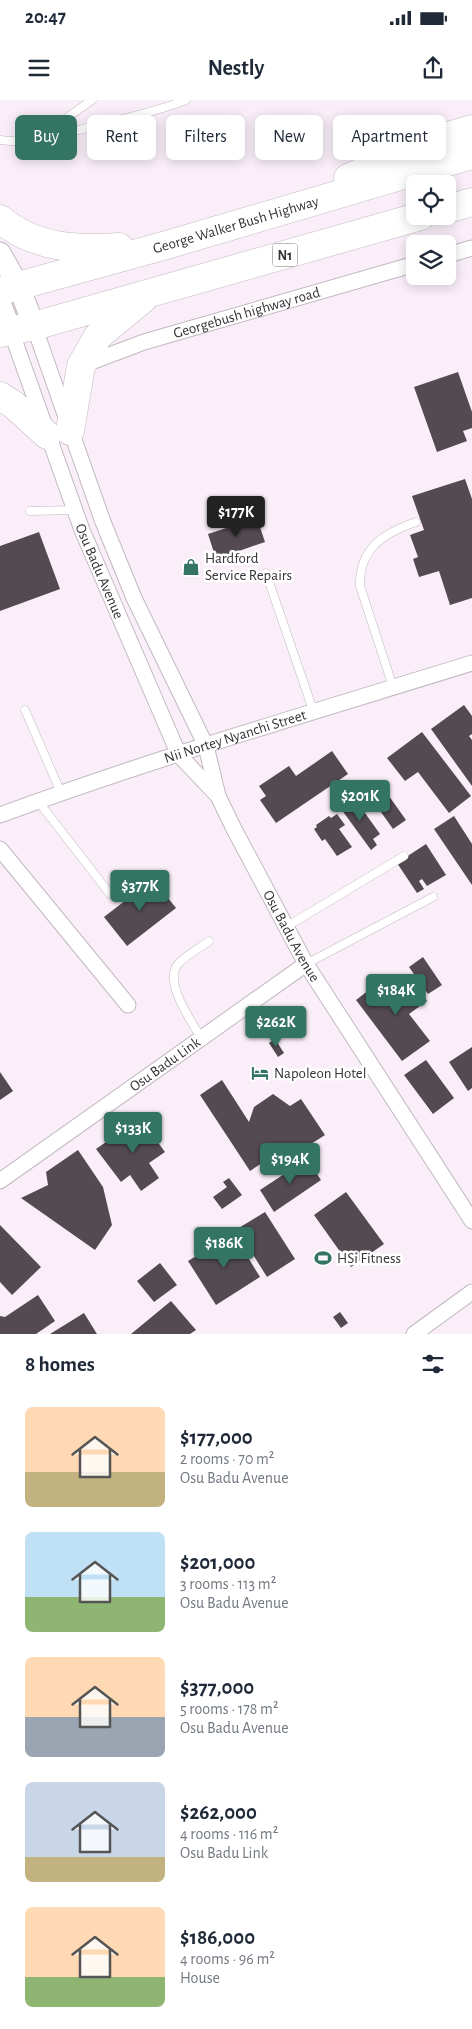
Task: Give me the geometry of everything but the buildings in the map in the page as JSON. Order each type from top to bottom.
[{"type":"highway","points":[[280,212],[408,150],[472,130]]},
{"type":"highway","name":"George Walker Bush Highway","points":[[6,294],[472,156]]},
{"type":"highway","points":[[456,207],[472,202]]},
{"type":"highway","points":[[0,219],[10,228],[46,243],[82,249],[170,244]]},
{"type":"highway","name":"N1","points":[[15,330],[406,220]]},
{"type":"highway","points":[[0,396],[58,433],[81,366],[98,336],[150,293]]},
{"type":"main road","points":[[0,253],[6,294],[15,330]]},
{"type":"street","points":[[456,253],[472,248]]},
{"type":"street","name":"Georgebush highway road","points":[[81,366],[144,342],[406,267]]},
{"type":"street","name":"Osu Badu Avenue","points":[[15,330],[58,433],[134,598],[206,746],[218,796],[234,829],[306,964],[472,1221]]},
{"type":"street","name":"Osu Badu Avenue","points":[[15,330],[58,433],[75,510],[179,755],[218,796]]},
{"type":"street","name":"Nii Nortey Nyanchi Street","points":[[0,815],[206,746],[472,663]]},
{"type":"street","points":[[0,849],[128,1005]]},
{"type":"street","name":"Osu Badu Link","points":[[0,1181],[306,964]]},
{"type":"street","points":[[414,1334],[472,1292]]},
{"type":"lane","points":[[71,115],[92,100]]},
{"type":"lane","points":[[77,131],[135,116],[186,100]]},
{"type":"lane","points":[[0,140],[15,142]]},
{"type":"lane","points":[[30,511],[75,510]]},
{"type":"lane","points":[[394,688],[360,586],[360,574],[364,560],[376,542],[396,529],[416,522]]},
{"type":"lane","points":[[266,573],[314,712]]},
{"type":"lane","points":[[25,710],[61,793]]},
{"type":"lane","points":[[38,801],[110,894]]},
{"type":"lane","points":[[286,927],[404,856]]},
{"type":"lane","points":[[306,964],[433,897]]},
{"type":"lane","points":[[201,1038],[176,992],[174,973],[178,965],[209,941]]},
{"type":"place","name":"Hardford Service Repairs","points":[[191,567]]},
{"type":"place","name":"Napoleon Hotel","points":[[260,1073]]},
{"type":"place","name":"HSi Fitness","points":[[323,1258]]}]
